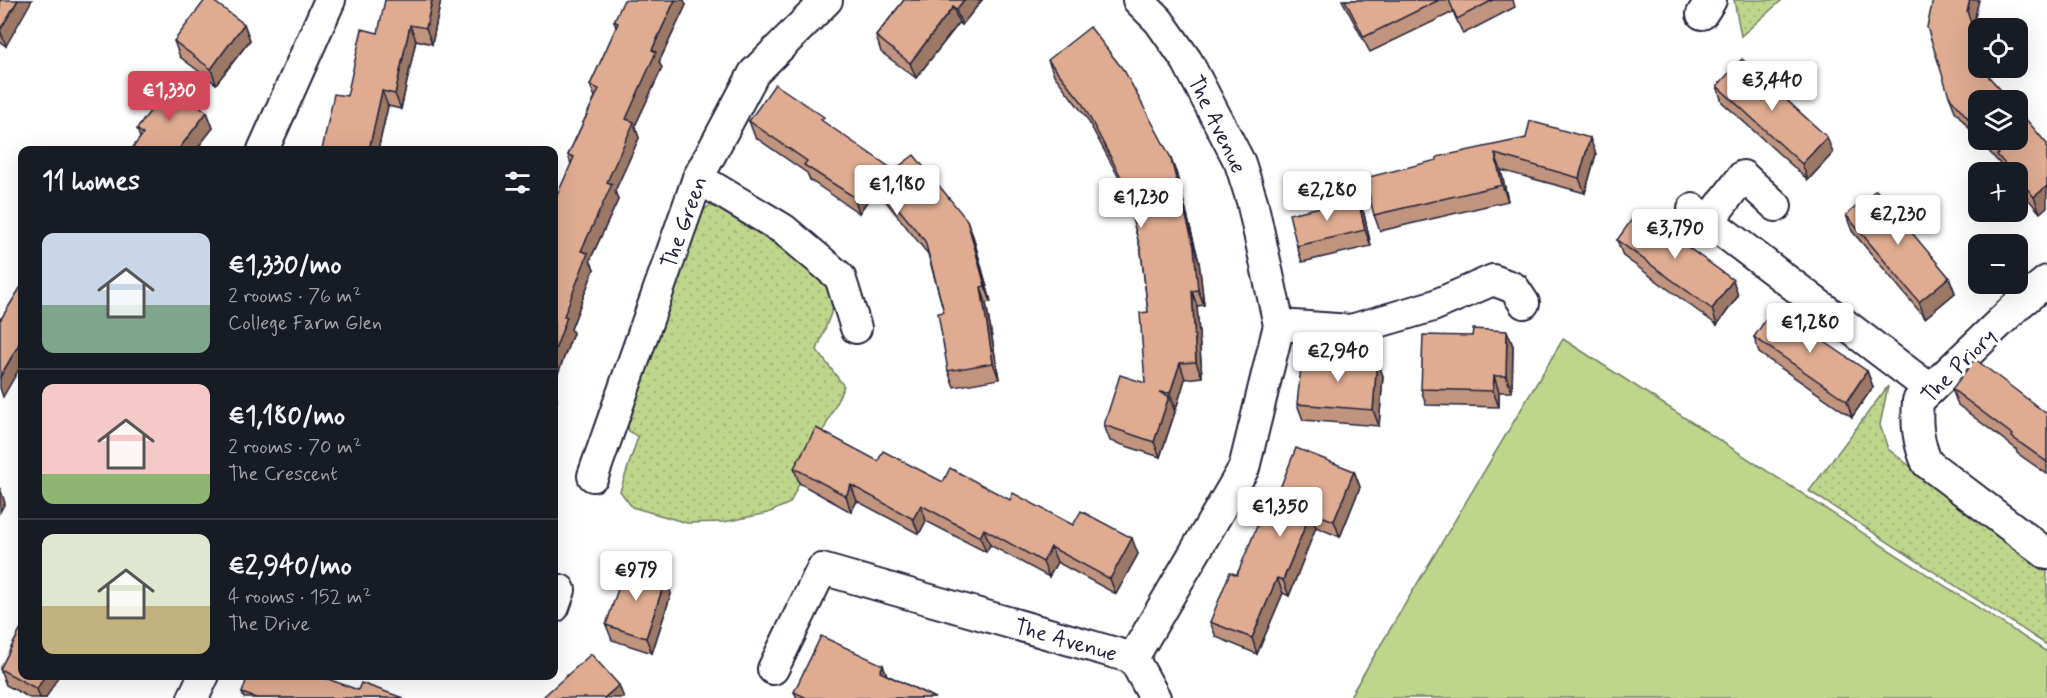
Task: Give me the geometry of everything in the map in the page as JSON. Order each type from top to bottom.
[{"type":"street","points":[[265,146],[330,0]]},
{"type":"street","name":"The Green","points":[[593,476],[698,178],[754,73],[827,0]]},
{"type":"street","name":"The Avenue","points":[[773,669],[822,569],[1133,658],[1244,468],[1279,325],[1252,201],[1240,163],[1187,61],[1159,21],[1138,0]]},
{"type":"street","points":[[1776,206],[1735,167],[1701,215],[1930,389]]},
{"type":"street","points":[[698,178],[783,229],[840,277],[856,328]]},
{"type":"street","points":[[1279,325],[1351,330],[1433,306],[1493,280],[1514,288],[1524,303]]},
{"type":"street","name":"The Priory","points":[[2047,281],[2020,303],[1918,401],[1916,423],[1920,447],[1927,463],[2047,554]]},
{"type":"street","points":[[1133,658],[1155,698]]},
{"type":"street","points":[[193,698],[202,680]]},
{"type":"green space","points":[[1734,0],[1782,0],[1741,36]]},
{"type":"green space","points":[[710,205],[726,210],[824,277],[836,300],[817,350],[844,386],[790,503],[768,513],[724,522],[687,523],[632,507],[620,491],[638,437],[629,431],[626,419],[696,217]]},
{"type":"green space","points":[[1563,339],[2047,652],[2047,698],[1349,698]]},
{"type":"green space","points":[[1888,386],[1880,425],[1888,449],[2047,572],[2047,645],[1809,491]]},
{"type":"building","points":[[0,0],[18,0],[0,30]]},
{"type":"building","points":[[205,0],[212,0],[244,24],[211,69],[174,41]]},
{"type":"building","points":[[385,0],[432,0],[426,28],[410,25],[395,94],[382,91],[370,146],[323,146],[334,94],[347,96],[362,29],[378,33]]},
{"type":"building","points":[[624,0],[675,0],[652,50],[656,52],[626,119],[634,122],[607,182],[612,184],[581,251],[588,253],[564,316],[567,317],[558,342],[558,193],[574,157],[568,155],[599,89],[590,85],[618,23],[614,21]]},
{"type":"building","points":[[904,0],[964,0],[956,10],[953,7],[910,63],[876,36]]},
{"type":"building","points":[[1345,0],[1439,0],[1364,37]]},
{"type":"building","points":[[1449,0],[1493,0],[1457,19]]},
{"type":"building","points":[[1933,0],[1970,0],[1967,11],[1969,18],[1968,78],[1990,78],[2001,90],[1968,90],[1968,118],[1949,96],[1927,27]]},
{"type":"building","points":[[1090,27],[1125,72],[1170,156],[1194,247],[1198,290],[1192,291],[1196,362],[1180,363],[1170,393],[1159,392],[1169,396],[1154,442],[1104,425],[1120,375],[1145,383],[1140,313],[1148,312],[1141,251],[1121,177],[1081,101],[1048,60]]},
{"type":"building","points":[[1742,59],[1827,137],[1802,164],[1717,86]]},
{"type":"building","points":[[170,84],[207,112],[181,146],[134,146],[143,134],[137,129]]},
{"type":"building","points":[[775,84],[824,117],[821,120],[894,170],[914,155],[967,220],[985,286],[981,287],[993,363],[948,371],[938,313],[944,312],[925,241],[870,174],[854,197],[804,165],[807,161],[749,121]]},
{"type":"building","points":[[1530,121],[1590,138],[1579,178],[1495,154],[1502,185],[1374,215],[1365,178],[1437,160],[1437,157],[1526,138]]},
{"type":"building","points":[[2028,122],[2047,144],[2047,186],[2034,197],[2028,190],[2028,162],[2003,162],[1997,155],[1999,154],[1996,150],[2028,150]]},
{"type":"building","points":[[1876,190],[1949,277],[1919,302],[1846,215]]},
{"type":"building","points":[[1358,199],[1365,230],[1297,246],[1289,214]]},
{"type":"building","points":[[1638,211],[1733,280],[1712,309],[1617,240]]},
{"type":"building","points":[[18,291],[18,346],[0,377],[0,318]]},
{"type":"building","points":[[1774,307],[1867,371],[1847,401],[1754,337]]},
{"type":"building","points":[[1473,329],[1507,331],[1506,376],[1494,376],[1493,391],[1421,389],[1423,335],[1472,336]]},
{"type":"building","points":[[1345,357],[1377,360],[1373,410],[1297,404],[1302,358],[1345,362]]},
{"type":"building","points":[[1975,359],[2047,414],[2047,462],[1952,389]]},
{"type":"building","points":[[816,428],[878,461],[883,451],[943,482],[950,468],[1010,500],[1013,493],[1073,525],[1081,511],[1132,538],[1110,579],[1051,547],[1043,562],[984,529],[980,537],[921,505],[913,519],[851,485],[846,496],[794,468]]},
{"type":"building","points":[[1296,448],[1354,471],[1334,521],[1311,512],[1283,580],[1277,578],[1252,638],[1210,622],[1230,572],[1237,575],[1262,514],[1269,516]]},
{"type":"building","points":[[626,565],[666,578],[646,638],[606,625]]},
{"type":"building","points":[[18,635],[18,679],[0,669]]},
{"type":"building","points":[[821,636],[883,665],[880,672],[935,698],[807,698],[794,692]]},
{"type":"building","points":[[591,654],[619,685],[604,698],[546,698],[544,696]]},
{"type":"building","points":[[20,680],[42,680],[37,689]]},
{"type":"building","points":[[246,680],[331,680],[358,690],[361,683],[403,698],[256,698],[242,693]]}]
